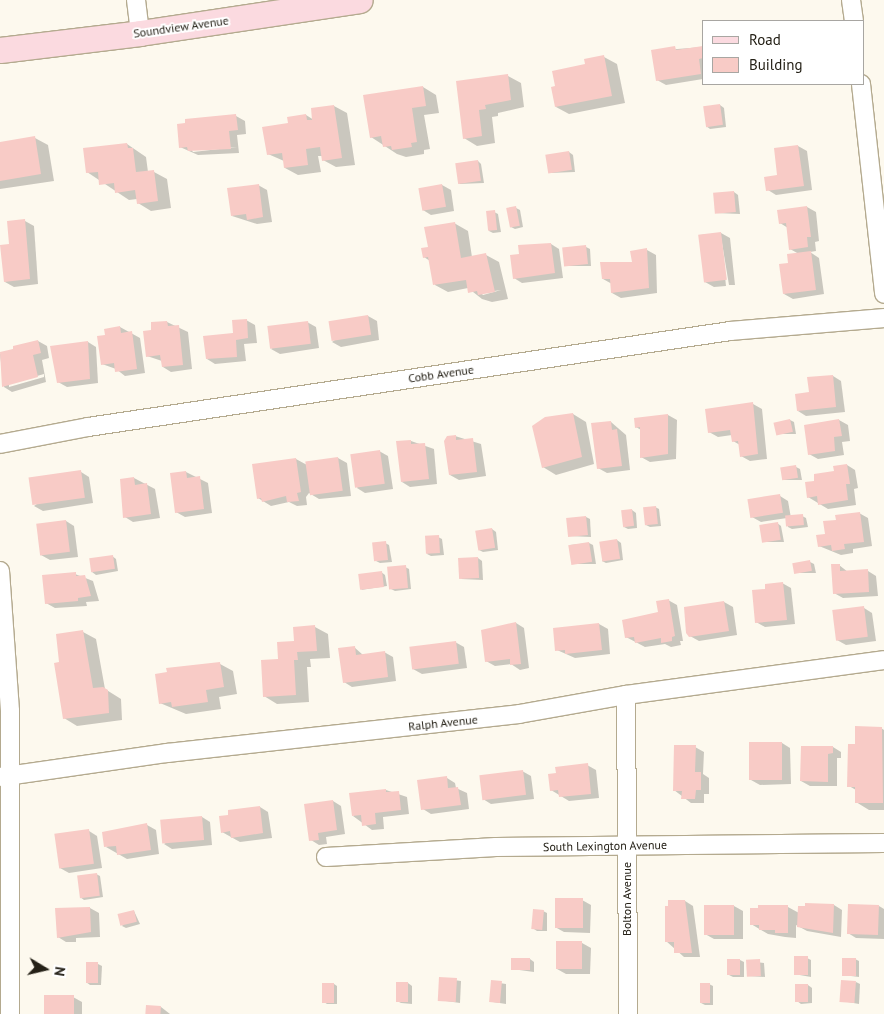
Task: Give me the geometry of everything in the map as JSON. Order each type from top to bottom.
[{"type":"street","points":[[136,0],[140,33]]},
{"type":"street","name":"Soundview Avenue","points":[[0,50],[140,33],[360,0]]},
{"type":"street","points":[[851,0],[854,20]]},
{"type":"street","points":[[861,85],[884,294]]},
{"type":"street","name":"Cobb Avenue","points":[[0,444],[88,427],[730,331],[884,318]]},
{"type":"street","points":[[0,571],[10,711],[5,777],[10,1014]]},
{"type":"street","name":"Ralph Avenue","points":[[5,777],[167,753],[520,714],[626,695],[884,660]]},
{"type":"street","name":"Bolton Avenue","points":[[626,695],[628,1014]]},
{"type":"street","name":"South Lexington Avenue","points":[[326,857],[496,847],[884,843]]},
{"type":"building","points":[[675,46],[676,50],[702,46],[702,58],[699,59],[701,74],[656,81],[651,50]]},
{"type":"building","points":[[604,55],[612,96],[555,107],[551,87],[555,86],[552,71],[585,64],[584,59]]},
{"type":"building","points":[[508,74],[511,100],[485,105],[486,109],[479,110],[482,136],[463,139],[456,81]]},
{"type":"building","points":[[423,86],[426,106],[412,108],[417,142],[411,143],[412,147],[392,150],[391,146],[383,147],[381,136],[370,138],[363,95]]},
{"type":"building","points":[[720,104],[723,125],[706,127],[703,106]]},
{"type":"building","points":[[334,105],[342,158],[322,161],[320,147],[306,149],[308,165],[284,168],[282,153],[267,155],[262,127],[288,123],[287,117],[306,114],[307,120],[312,120],[311,108]]},
{"type":"building","points":[[236,114],[238,130],[229,131],[231,149],[188,151],[187,147],[179,148],[177,124],[185,123],[185,119]]},
{"type":"building","points":[[35,136],[41,174],[0,181],[0,142]]},
{"type":"building","points":[[127,143],[128,148],[133,148],[136,172],[154,170],[158,201],[137,204],[135,190],[115,193],[114,183],[99,185],[98,172],[86,173],[83,148]]},
{"type":"building","points":[[798,145],[804,186],[766,191],[764,177],[777,175],[774,148]]},
{"type":"building","points":[[569,151],[572,170],[548,174],[545,155]]},
{"type":"building","points":[[478,160],[481,181],[458,184],[455,163]]},
{"type":"building","points":[[259,184],[263,217],[247,220],[246,214],[231,216],[227,188]]},
{"type":"building","points":[[442,184],[446,207],[422,211],[418,188]]},
{"type":"building","points":[[734,191],[736,212],[715,214],[713,193]]},
{"type":"building","points":[[516,206],[520,226],[510,228],[506,208]]},
{"type":"building","points":[[807,206],[811,237],[807,237],[808,247],[789,250],[786,223],[779,224],[777,210]]},
{"type":"building","points":[[495,210],[497,230],[488,231],[486,211]]},
{"type":"building","points":[[25,219],[30,279],[4,282],[0,245],[9,244],[7,221]]},
{"type":"building","points":[[455,222],[461,258],[486,253],[495,292],[478,295],[477,291],[468,293],[466,280],[433,285],[428,257],[423,258],[421,248],[428,247],[424,227]]},
{"type":"building","points":[[721,232],[727,280],[704,282],[698,235]]},
{"type":"building","points":[[551,243],[555,273],[513,279],[510,255],[519,254],[518,245]]},
{"type":"building","points":[[586,245],[588,264],[564,266],[562,248]]},
{"type":"building","points":[[647,248],[649,288],[611,293],[610,279],[602,279],[600,262],[632,262],[630,251]]},
{"type":"building","points":[[811,251],[816,290],[783,294],[779,264],[788,263],[787,254]]},
{"type":"building","points":[[368,315],[371,335],[332,341],[328,321]]},
{"type":"building","points":[[247,319],[248,338],[236,340],[237,357],[206,359],[203,336],[233,333],[232,320]]},
{"type":"building","points":[[167,321],[168,326],[179,325],[183,365],[162,367],[160,355],[146,357],[143,331],[151,330],[151,322]]},
{"type":"building","points":[[308,321],[311,344],[270,349],[267,326]]},
{"type":"building","points":[[120,326],[121,333],[132,331],[137,369],[115,372],[114,363],[101,365],[97,336],[105,335],[104,329]]},
{"type":"building","points":[[38,340],[41,353],[33,355],[38,377],[2,387],[0,352],[13,349],[13,346]]},
{"type":"building","points":[[88,341],[90,379],[57,383],[50,346]]},
{"type":"building","points":[[833,375],[836,407],[797,411],[795,394],[809,392],[807,377]]},
{"type":"building","points":[[753,402],[758,454],[740,457],[738,441],[732,442],[730,430],[708,433],[705,409]]},
{"type":"building","points":[[573,413],[582,457],[542,468],[532,426],[545,417]]},
{"type":"building","points":[[668,414],[668,454],[640,458],[640,427],[635,428],[634,418]]},
{"type":"building","points":[[790,419],[793,432],[776,435],[773,423]]},
{"type":"building","points":[[839,419],[842,436],[834,437],[835,451],[808,455],[804,425]]},
{"type":"building","points":[[611,421],[612,430],[617,429],[622,466],[597,469],[591,423]]},
{"type":"building","points":[[456,435],[456,440],[473,438],[477,472],[449,475],[444,441],[447,436]]},
{"type":"building","points":[[411,440],[411,444],[425,443],[429,479],[401,482],[396,441]]},
{"type":"building","points":[[380,450],[385,484],[355,488],[350,454]]},
{"type":"building","points":[[338,457],[343,491],[310,495],[305,462]]},
{"type":"building","points":[[296,458],[301,492],[297,493],[299,501],[287,502],[286,496],[262,502],[261,498],[257,499],[252,464]]},
{"type":"building","points":[[847,464],[850,484],[846,484],[848,500],[818,505],[817,496],[807,498],[805,482],[814,481],[814,474],[834,471],[833,466]]},
{"type":"building","points":[[796,465],[798,478],[782,480],[780,468]]},
{"type":"building","points":[[81,470],[85,498],[32,505],[29,477]]},
{"type":"building","points":[[186,471],[187,478],[200,476],[204,509],[175,513],[170,473]]},
{"type":"building","points":[[134,477],[135,485],[147,483],[151,514],[123,518],[120,479]]},
{"type":"building","points":[[780,494],[783,513],[750,518],[747,499]]},
{"type":"building","points":[[656,506],[658,524],[645,525],[643,507]]},
{"type":"building","points":[[632,509],[634,526],[623,527],[621,510]]},
{"type":"building","points":[[860,512],[864,542],[844,544],[845,549],[832,551],[831,545],[818,547],[816,535],[825,534],[823,521],[836,520],[835,515]]},
{"type":"building","points":[[803,514],[804,525],[786,527],[785,516]]},
{"type":"building","points":[[586,516],[588,535],[568,537],[566,518]]},
{"type":"building","points":[[66,520],[70,552],[40,555],[36,524]]},
{"type":"building","points":[[778,522],[781,540],[762,543],[759,525]]},
{"type":"building","points":[[492,528],[495,548],[478,550],[475,531]]},
{"type":"building","points":[[439,535],[440,553],[426,554],[425,536]]},
{"type":"building","points":[[617,539],[620,559],[602,562],[599,542]]},
{"type":"building","points":[[386,541],[388,560],[374,561],[372,542]]},
{"type":"building","points":[[589,542],[592,562],[571,565],[568,545]]},
{"type":"building","points":[[113,555],[115,569],[91,572],[89,558]]},
{"type":"building","points":[[478,557],[479,578],[459,579],[458,558]]},
{"type":"building","points":[[810,560],[812,571],[794,574],[792,563]]},
{"type":"building","points":[[831,564],[840,564],[840,571],[868,569],[869,592],[833,594]]},
{"type":"building","points":[[406,565],[408,588],[389,590],[387,567]]},
{"type":"building","points":[[382,571],[384,587],[360,590],[358,574]]},
{"type":"building","points":[[76,572],[76,576],[85,575],[91,596],[78,598],[78,601],[45,604],[42,575]]},
{"type":"building","points":[[783,582],[787,620],[755,623],[752,590],[765,589],[765,584]]},
{"type":"building","points":[[669,599],[675,636],[672,637],[672,641],[661,643],[661,638],[635,643],[634,637],[625,638],[622,620],[658,612],[656,601]]},
{"type":"building","points":[[724,601],[729,631],[689,637],[686,633],[684,607]]},
{"type":"building","points":[[864,606],[868,637],[836,641],[832,610]]},
{"type":"building","points":[[516,622],[521,664],[510,665],[510,659],[485,662],[481,630]]},
{"type":"building","points":[[599,623],[602,650],[565,654],[565,650],[555,651],[553,628]]},
{"type":"building","points":[[315,625],[317,651],[297,652],[298,660],[294,660],[296,695],[263,697],[261,660],[278,659],[277,642],[294,641],[293,627]]},
{"type":"building","points":[[83,630],[93,688],[103,687],[108,690],[109,713],[63,719],[54,663],[59,662],[56,634]]},
{"type":"building","points":[[456,641],[459,664],[412,670],[409,647]]},
{"type":"building","points":[[355,646],[356,655],[385,651],[388,677],[343,683],[338,648]]},
{"type":"building","points":[[220,662],[224,687],[206,690],[208,702],[172,707],[171,702],[159,704],[155,674],[167,672],[166,668]]},
{"type":"building","points":[[855,726],[882,727],[883,803],[855,803],[855,787],[847,787],[848,744],[855,744]]},
{"type":"building","points":[[749,742],[782,742],[782,780],[749,780]]},
{"type":"building","points":[[674,745],[696,745],[695,772],[701,772],[701,790],[696,790],[695,799],[681,799],[682,791],[673,791]]},
{"type":"building","points":[[801,746],[833,746],[833,753],[828,754],[828,782],[800,781]]},
{"type":"building","points":[[588,763],[591,794],[559,797],[558,790],[550,791],[548,774],[556,773],[555,767]]},
{"type":"building","points":[[523,770],[526,795],[482,800],[479,775]]},
{"type":"building","points":[[447,776],[448,788],[458,787],[461,805],[421,810],[417,780]]},
{"type":"building","points":[[386,789],[386,792],[399,791],[401,810],[375,813],[376,824],[362,826],[361,815],[352,816],[349,793]]},
{"type":"building","points":[[333,800],[337,830],[318,833],[319,840],[309,841],[304,804]]},
{"type":"building","points":[[260,806],[263,833],[231,838],[230,831],[221,833],[219,816],[228,815],[228,810]]},
{"type":"building","points":[[202,816],[204,840],[162,844],[160,820]]},
{"type":"building","points":[[147,823],[151,850],[117,855],[116,846],[104,847],[102,832]]},
{"type":"building","points":[[89,829],[94,864],[59,869],[54,834]]},
{"type":"building","points":[[97,873],[100,896],[80,898],[77,875]]},
{"type":"building","points":[[555,898],[583,898],[583,928],[555,928]]},
{"type":"building","points":[[668,900],[685,900],[692,953],[674,953],[674,942],[665,942],[665,906],[668,906]]},
{"type":"building","points":[[805,903],[834,904],[833,933],[797,927],[798,906],[805,906]]},
{"type":"building","points":[[848,904],[879,905],[878,935],[847,934]]},
{"type":"building","points":[[704,905],[734,905],[734,935],[704,935]]},
{"type":"building","points":[[758,905],[788,905],[788,933],[775,933],[775,930],[759,930],[759,925],[750,925],[750,908],[758,908]]},
{"type":"building","points":[[90,907],[91,932],[57,938],[55,908]]},
{"type":"building","points":[[533,909],[544,910],[542,930],[531,929]]},
{"type":"building","points":[[134,910],[137,922],[120,926],[118,914]]},
{"type":"building","points":[[556,941],[582,941],[582,969],[556,969]]},
{"type":"building","points":[[794,956],[808,956],[808,975],[794,975]]},
{"type":"building","points":[[511,958],[530,958],[530,970],[511,970]]},
{"type":"building","points":[[842,958],[856,958],[856,976],[842,976]]},
{"type":"building","points":[[727,959],[740,959],[740,975],[727,975]]},
{"type":"building","points":[[760,959],[761,976],[747,977],[746,960]]},
{"type":"building","points":[[86,962],[98,962],[98,983],[86,983]]},
{"type":"building","points":[[439,977],[457,978],[456,1002],[438,1001]]},
{"type":"building","points":[[491,980],[502,981],[500,1003],[489,1002]]},
{"type":"building","points":[[841,980],[856,981],[854,1003],[839,1002]]},
{"type":"building","points":[[396,982],[408,982],[408,1002],[396,1002]]},
{"type":"building","points":[[322,983],[334,983],[334,1003],[322,1003]]},
{"type":"building","points":[[700,983],[710,983],[710,1003],[700,1003]]},
{"type":"building","points":[[795,984],[808,984],[808,1002],[795,1002]]},
{"type":"building","points":[[44,995],[74,995],[74,1014],[44,1014]]},
{"type":"building","points":[[146,1005],[161,1006],[160,1014],[145,1014]]}]
